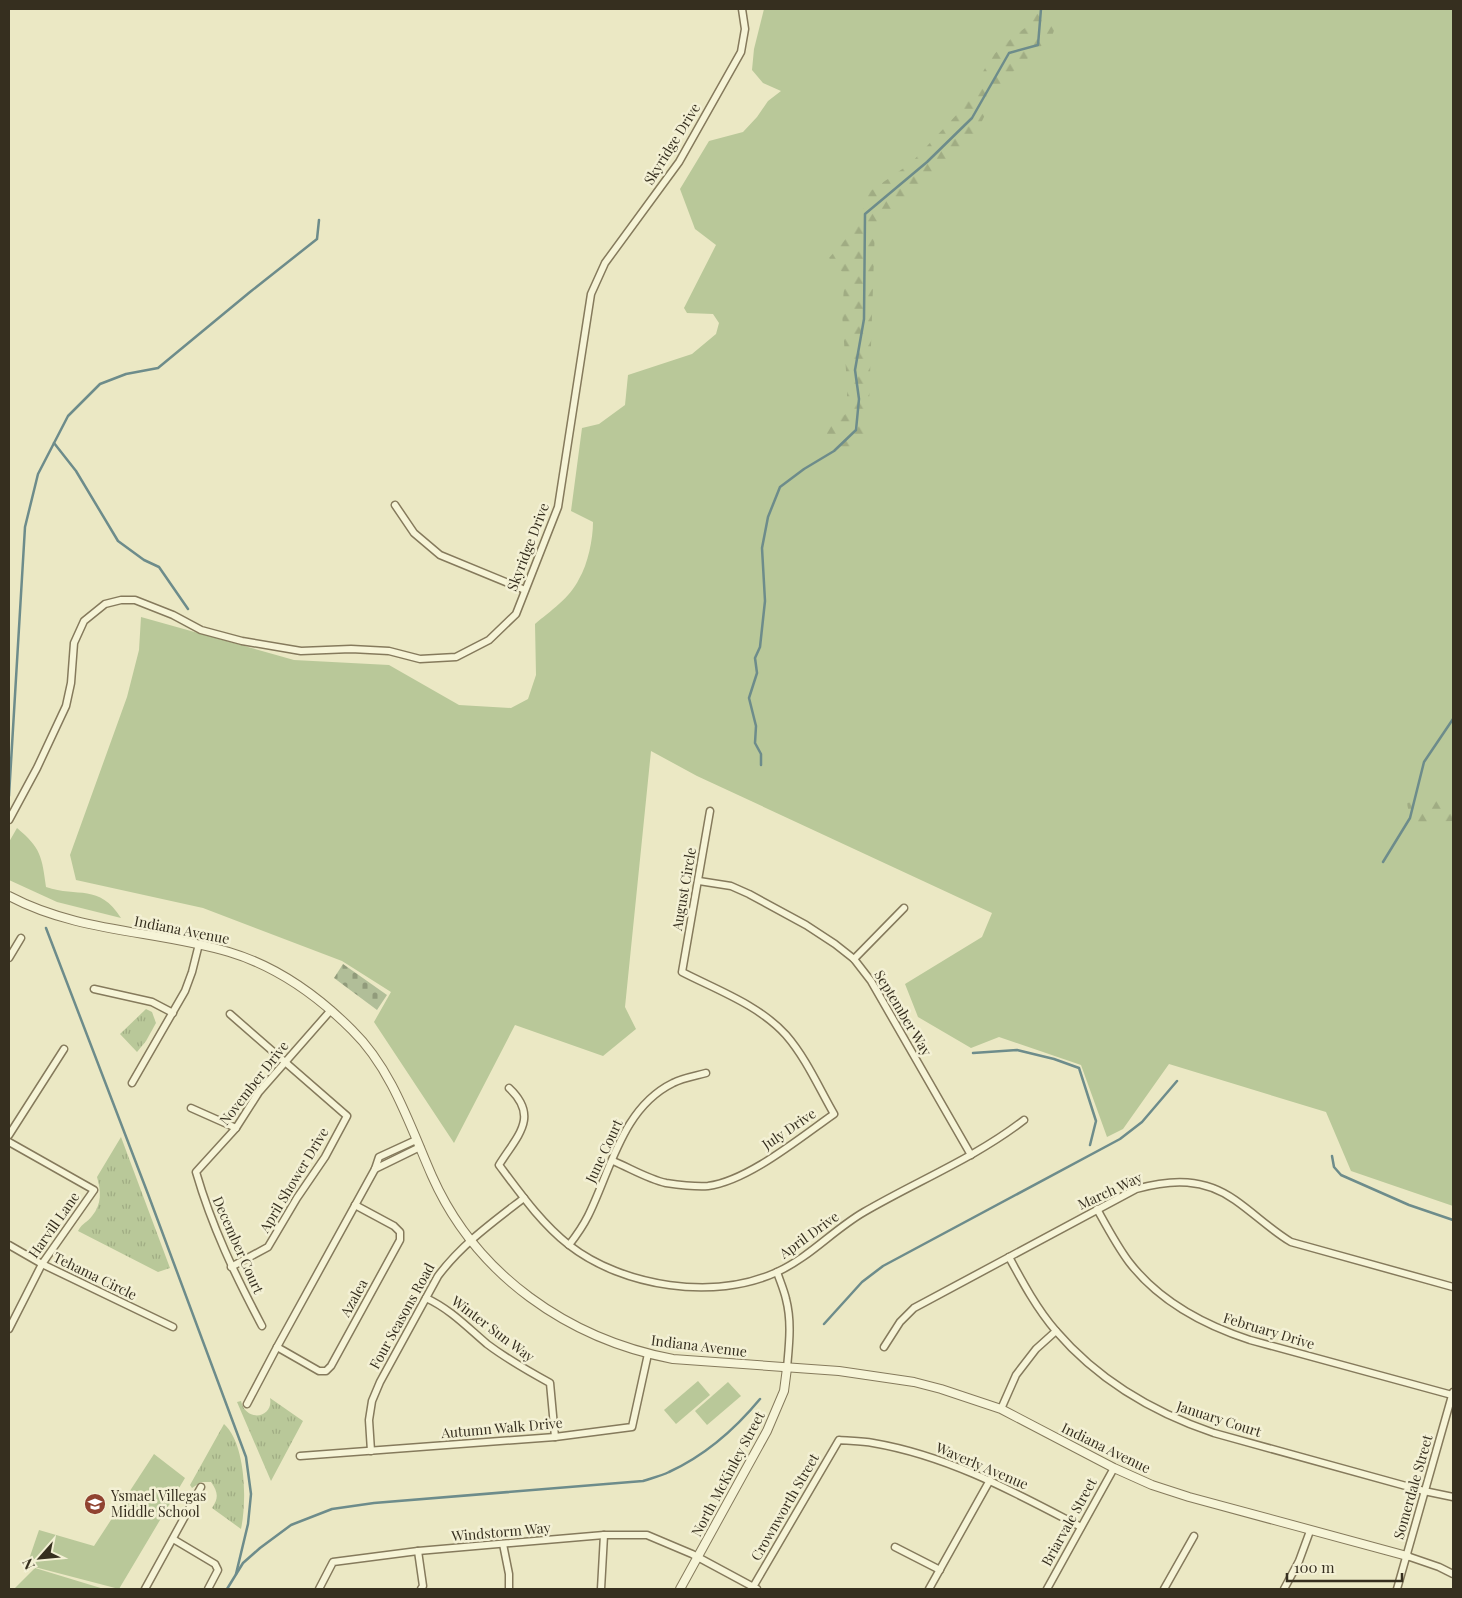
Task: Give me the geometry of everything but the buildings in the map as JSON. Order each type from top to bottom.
[{"type":"street","name":"Skyridge Drive","points":[[9,820],[37,768],[66,706],[71,683],[74,643],[84,621],[104,604],[121,600],[135,600],[173,615],[201,630],[252,643],[301,651],[351,649],[389,651],[420,660],[456,657],[489,640],[516,614],[558,507],[591,294],[605,263],[679,162],[741,52],[745,29],[742,9]]},
{"type":"street","points":[[395,505],[414,533],[440,555],[526,590]]},
{"type":"street","name":"August Circle","points":[[682,972],[710,810]]},
{"type":"street","name":"September Way","points":[[698,881],[730,886],[749,894],[806,925],[854,959],[871,981],[971,1155]]},
{"type":"street","name":"Indiana Avenue","points":[[9,896],[43,911],[71,920],[102,928],[199,944],[237,955],[275,971],[301,987],[331,1010],[354,1032],[382,1069],[397,1095],[445,1201],[471,1239],[505,1276],[527,1296],[550,1312],[594,1336],[648,1354],[673,1359],[839,1371],[941,1388],[1002,1409],[1114,1468],[1152,1485],[1310,1531],[1407,1556],[1453,1574]]},
{"type":"street","points":[[854,959],[904,908]]},
{"type":"street","points":[[9,958],[21,938]]},
{"type":"street","points":[[132,1083],[173,1013],[192,972],[199,944]]},
{"type":"street","name":"July Drive","points":[[613,1161],[664,1182],[686,1186],[708,1186],[729,1181],[752,1170],[834,1114],[801,1056],[786,1036],[766,1017],[682,972]]},
{"type":"street","points":[[94,989],[152,1002],[173,1013]]},
{"type":"street","name":"November Drive","points":[[196,1172],[236,1128],[259,1092],[331,1010]]},
{"type":"street","points":[[230,1014],[285,1062]]},
{"type":"street","points":[[9,1135],[64,1049]]},
{"type":"street","name":"April Shower Drive","points":[[231,1267],[268,1247],[325,1157],[347,1116],[285,1062]]},
{"type":"street","name":"June Court","points":[[569,1245],[588,1218],[624,1131],[638,1111],[655,1094],[673,1083],[706,1073]]},
{"type":"street","name":"April Drive","points":[[509,1088],[520,1098],[524,1108],[524,1123],[499,1165],[524,1198],[569,1245],[596,1262],[649,1282],[679,1286],[716,1287],[745,1284],[777,1272],[807,1256],[862,1213],[971,1155],[1004,1136],[1024,1120]]},
{"type":"street","points":[[191,1108],[236,1128]]},
{"type":"street","name":"Harvill Lane","points":[[9,1142],[94,1190],[42,1264],[9,1329]]},
{"type":"street","points":[[248,1404],[277,1347],[375,1169],[378,1157],[418,1143]]},
{"type":"street","points":[[375,1169],[394,1160],[418,1143]]},
{"type":"street","points":[[390,1152],[394,1160]]},
{"type":"street","name":"December Court","points":[[196,1172],[217,1234],[231,1267],[262,1326]]},
{"type":"street","name":"March Way","points":[[884,1347],[900,1322],[914,1308],[1097,1209],[1136,1189],[1154,1184],[1177,1182],[1197,1184],[1217,1190],[1235,1200],[1290,1242],[1453,1287]]},
{"type":"street","name":"Four Seasons Road","points":[[371,1451],[369,1420],[372,1401],[380,1382],[438,1276],[449,1261],[471,1239],[524,1198]]},
{"type":"street","name":"Azalea","points":[[277,1347],[319,1371],[326,1371],[331,1366],[400,1240],[400,1232],[394,1226],[355,1205]]},
{"type":"street","name":"February Drive","points":[[1097,1209],[1116,1244],[1130,1264],[1153,1288],[1196,1318],[1224,1332],[1250,1340],[1453,1393]]},
{"type":"street","name":"Tehama Circle","points":[[9,1245],[42,1264],[173,1327]]},
{"type":"street","name":"January Court","points":[[1009,1257],[1038,1307],[1056,1331],[1080,1356],[1132,1397],[1185,1423],[1214,1433],[1424,1491],[1453,1497]]},
{"type":"street","points":[[777,1272],[786,1300],[789,1318],[790,1340],[787,1368]]},
{"type":"street","name":"Winter Sun Way","points":[[426,1298],[450,1312],[489,1345],[526,1370],[550,1382],[555,1437]]},
{"type":"street","points":[[1002,1409],[1020,1368],[1036,1349],[1056,1331]]},
{"type":"street","name":"Autumn Walk Drive","points":[[300,1456],[555,1437],[632,1427],[648,1354]]},
{"type":"street","name":"North McKinley Street","points":[[680,1589],[767,1431],[784,1391],[787,1368]]},
{"type":"street","name":"Somerdale Street","points":[[1397,1589],[1453,1393]]},
{"type":"street","name":"Waverly Avenue","points":[[839,1440],[872,1442],[919,1453],[956,1466],[990,1480],[1081,1527]]},
{"type":"street","name":"Crownworth Street","points":[[755,1588],[839,1440]]},
{"type":"street","name":"Briarvale Street","points":[[1047,1589],[1114,1468]]},
{"type":"street","points":[[929,1589],[990,1480]]},
{"type":"street","points":[[145,1589],[201,1487]]},
{"type":"street","points":[[1284,1589],[1299,1561],[1310,1531]]},
{"type":"street","points":[[601,1589],[604,1535]]},
{"type":"street","name":"Windstorm Way","points":[[318,1589],[333,1562],[418,1550],[604,1535],[647,1535],[698,1557],[755,1588]]},
{"type":"street","points":[[1164,1589],[1194,1536]]},
{"type":"street","points":[[173,1539],[215,1564],[218,1570],[208,1589]]},
{"type":"street","points":[[503,1544],[509,1574],[509,1589]]},
{"type":"street","points":[[895,1547],[940,1570]]},
{"type":"street","points":[[418,1550],[422,1589]]},
{"type":"green space","points":[[764,9],[1453,9],[1453,1206],[1351,1171],[1326,1112],[1169,1064],[1123,1129],[1107,1137],[1081,1065],[999,1037],[971,1048],[918,1017],[905,984],[982,937],[992,913],[697,776],[651,751],[625,1007],[636,1029],[603,1056],[515,1025],[454,1143],[374,1022],[391,992],[342,961],[203,908],[76,880],[70,855],[127,697],[139,650],[141,617],[294,660],[389,665],[459,705],[511,708],[528,699],[536,675],[535,624],[559,604],[575,586],[585,566],[591,544],[593,522],[571,511],[582,428],[599,424],[625,405],[628,375],[692,354],[716,334],[719,323],[713,314],[687,313],[684,308],[716,245],[695,229],[680,189],[709,141],[743,132],[768,101],[781,91],[763,83],[752,70],[754,49]]},
{"type":"green space","points":[[1031,9],[1062,9],[1052,36],[1001,83],[977,131],[940,176],[875,226],[869,406],[864,440],[838,459],[824,429],[847,413],[842,313],[845,275],[829,258],[857,226],[869,192],[911,163],[961,110],[992,56],[1029,25]]},
{"type":"green space","points":[[1440,796],[1453,800],[1453,821],[1411,824],[1407,803]]},
{"type":"green space","points":[[17,828],[31,841],[39,854],[46,887],[96,896],[113,907],[121,918],[57,902],[9,880],[9,842]]},
{"type":"green space","points":[[343,964],[387,995],[377,1010],[334,978]]},
{"type":"green space","points":[[146,1009],[152,1012],[156,1023],[137,1052],[120,1034]]},
{"type":"green space","points":[[121,1137],[170,1268],[158,1272],[78,1231],[98,1207],[100,1192],[97,1177]]},
{"type":"green space","points":[[698,1381],[710,1395],[676,1424],[664,1410]]},
{"type":"green space","points":[[728,1382],[741,1396],[707,1425],[695,1411]]},
{"type":"green space","points":[[270,1398],[303,1421],[271,1481],[237,1402],[241,1401],[248,1413],[259,1415],[264,1414],[268,1410]]},
{"type":"green space","points":[[224,1424],[237,1445],[241,1459],[244,1504],[241,1529],[212,1508],[217,1495],[211,1482],[201,1482],[192,1488],[190,1485]]},
{"type":"green space","points":[[154,1454],[185,1478],[119,1589],[27,1565],[39,1530],[94,1546]]},
{"type":"green space","points":[[35,1568],[104,1589],[14,1589]]},
{"type":"waterway","points":[[761,765],[761,754],[755,743],[756,726],[749,698],[757,673],[755,658],[760,647],[765,601],[762,548],[768,517],[780,487],[804,469],[834,451],[856,430],[859,399],[855,370],[864,319],[865,214],[927,162],[972,118],[1009,53],[1038,45],[1041,9]]},
{"type":"waterway","points":[[9,796],[25,527],[38,474],[68,416],[100,384],[126,374],[158,368],[317,239],[319,220]]},
{"type":"waterway","points":[[54,443],[76,471],[118,541],[144,560],[159,567],[188,609]]},
{"type":"waterway","points":[[1383,862],[1410,818],[1424,762],[1453,719]]},
{"type":"waterway","points":[[46,928],[246,1457],[251,1494],[248,1524],[236,1574]]},
{"type":"waterway","points":[[973,1053],[1017,1050],[1054,1059],[1079,1068],[1096,1121],[1090,1145]]},
{"type":"waterway","points":[[824,1324],[862,1282],[883,1266],[1120,1139],[1142,1122],[1177,1081]]},
{"type":"waterway","points":[[1332,1156],[1334,1167],[1341,1175],[1409,1205],[1453,1220]]},
{"type":"waterway","points":[[227,1589],[243,1563],[260,1548],[291,1525],[332,1509],[374,1503],[643,1481],[669,1472],[707,1450],[730,1431],[760,1399]]},
{"type":"place","name":"Ysmael Villegas Middle School","points":[[95,1504]]}]
